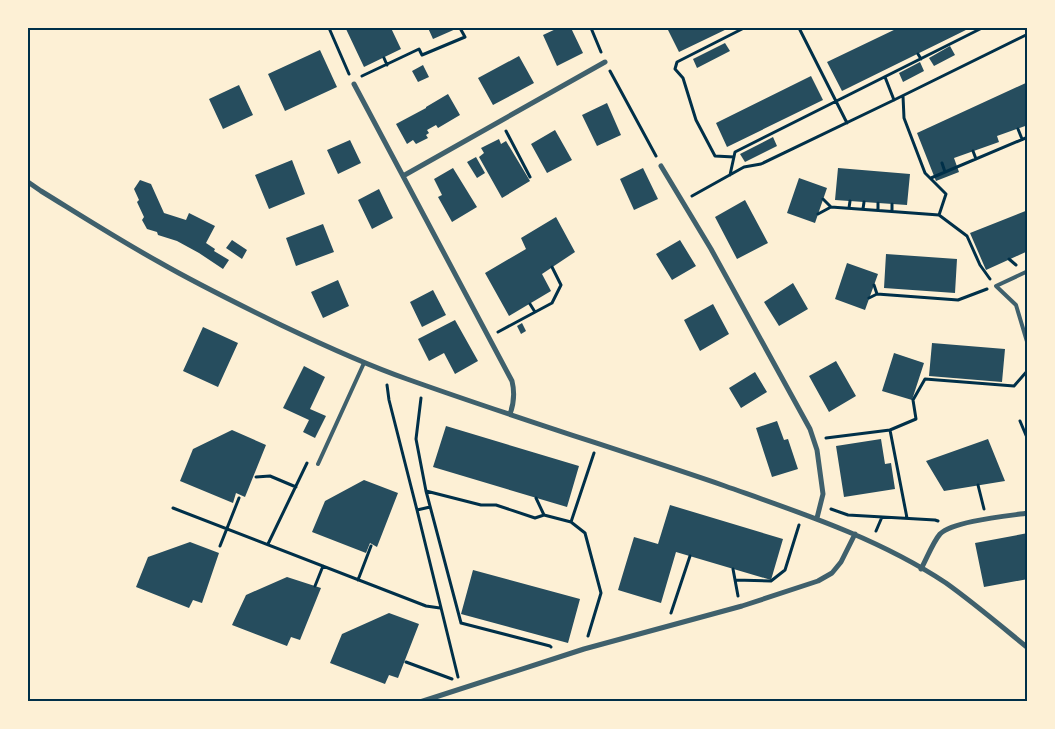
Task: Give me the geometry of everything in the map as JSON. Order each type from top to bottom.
[{"type":"street","points":[[403,176],[605,62]]},
{"type":"street","points":[[353,83],[512,381],[514,404],[510,414]]},
{"type":"street","points":[[661,166],[726,275],[810,429],[817,450],[823,494],[817,518]]},
{"type":"street","points":[[28,182],[159,262],[250,310],[364,363],[510,414],[645,458],[817,518],[855,534],[922,568],[946,583],[1028,648]]},
{"type":"street","points":[[922,568],[939,536],[946,529],[963,523],[1028,513]]},
{"type":"street","points":[[420,702],[584,649],[742,606],[818,581],[832,573],[841,562],[855,534]]},
{"type":"lane","points":[[1028,271],[996,286],[1016,305],[1028,345]]},
{"type":"lane","points":[[318,464],[364,363]]},
{"type":"path","points":[[329,28],[353,83],[419,49],[422,56],[465,37],[460,28]]},
{"type":"path","points":[[590,28],[605,62],[661,166]]},
{"type":"path","points":[[734,157],[715,156],[696,120],[683,78],[675,69],[677,62],[744,28]]},
{"type":"path","points":[[799,28],[847,123]]},
{"type":"path","points":[[730,175],[735,152],[982,28]]},
{"type":"path","points":[[682,201],[744,168],[761,164],[1028,34]]},
{"type":"path","points":[[926,51],[928,55]]},
{"type":"path","points":[[918,54],[921,59]]},
{"type":"path","points":[[384,58],[387,65]]},
{"type":"path","points":[[885,77],[894,100]]},
{"type":"path","points":[[903,96],[904,118],[925,173],[946,194],[939,215]]},
{"type":"path","points":[[500,121],[530,177]]},
{"type":"path","points":[[1018,129],[1022,139]]},
{"type":"path","points":[[931,178],[1028,137]]},
{"type":"path","points":[[973,151],[976,159]]},
{"type":"path","points":[[942,163],[946,172]]},
{"type":"path","points":[[823,199],[831,207]]},
{"type":"path","points":[[849,208],[850,201]]},
{"type":"path","points":[[864,202],[864,209]]},
{"type":"path","points":[[878,203],[878,210]]},
{"type":"path","points":[[892,204],[892,211]]},
{"type":"path","points":[[818,214],[831,207],[939,215],[966,236],[980,265],[996,286],[958,300],[877,294],[869,298]]},
{"type":"path","points":[[488,337],[552,303],[561,285],[552,267]]},
{"type":"path","points":[[874,285],[877,294]]},
{"type":"path","points":[[898,289],[898,296]]},
{"type":"path","points":[[914,290],[914,297]]},
{"type":"path","points":[[928,291],[928,298]]},
{"type":"path","points":[[942,292],[942,299]]},
{"type":"path","points":[[530,304],[534,312]]},
{"type":"path","points":[[920,375],[925,379],[960,380],[1014,386],[1028,370]]},
{"type":"path","points":[[814,439],[890,430],[916,419],[913,400],[925,379]]},
{"type":"path","points":[[387,385],[388,400],[459,681],[406,662]]},
{"type":"path","points":[[421,398],[416,439],[426,492],[461,623],[550,646]]},
{"type":"path","points":[[1020,421],[1028,440]]},
{"type":"path","points":[[890,430],[907,518]]},
{"type":"path","points":[[571,522],[597,443]]},
{"type":"path","points":[[256,477],[270,476],[296,487]]},
{"type":"path","points":[[978,485],[986,520]]},
{"type":"path","points":[[426,492],[481,505],[496,505],[535,518],[544,515],[571,522],[584,533],[601,593],[584,649]]},
{"type":"path","points":[[220,546],[239,498]]},
{"type":"path","points":[[536,498],[544,515]]},
{"type":"path","points":[[821,505],[848,515],[935,520],[950,528]]},
{"type":"path","points":[[417,510],[430,507]]},
{"type":"path","points":[[173,508],[426,606],[440,608]]},
{"type":"path","points":[[875,532],[882,517]]},
{"type":"path","points":[[735,580],[771,581],[785,570],[799,524]]},
{"type":"path","points":[[358,580],[372,546]]},
{"type":"path","points":[[667,627],[690,556]]},
{"type":"path","points":[[315,586],[324,566]]},
{"type":"path","points":[[733,569],[738,593]]},
{"type":"building","points":[[391,28],[401,49],[364,67],[346,29]]},
{"type":"building","points":[[428,28],[458,28],[433,39]]},
{"type":"building","points":[[558,28],[571,28],[583,53],[557,66],[543,35]]},
{"type":"building","points":[[667,28],[729,28],[679,52]]},
{"type":"building","points":[[898,28],[970,28],[842,91],[827,62]]},
{"type":"building","points":[[725,43],[730,51],[697,68],[693,59]]},
{"type":"building","points":[[950,46],[955,55],[934,66],[929,58]]},
{"type":"building","points":[[320,50],[337,87],[285,111],[268,74]]},
{"type":"building","points":[[519,56],[534,83],[493,105],[478,78]]},
{"type":"building","points":[[920,62],[924,71],[903,82],[899,73]]},
{"type":"building","points":[[423,65],[429,77],[418,82],[412,71]]},
{"type":"building","points":[[811,76],[823,100],[727,147],[716,123]]},
{"type":"building","points":[[1028,82],[1028,125],[997,136],[999,142],[954,158],[959,172],[936,181],[917,133]]},
{"type":"building","points":[[239,85],[253,115],[223,129],[209,99]]},
{"type":"building","points":[[448,94],[460,115],[438,128],[436,125],[427,130],[429,133],[426,135],[428,138],[416,144],[413,140],[407,144],[396,124]]},
{"type":"building","points":[[607,103],[621,135],[597,146],[582,115]]},
{"type":"building","points":[[555,130],[572,160],[547,173],[531,144]]},
{"type":"building","points":[[773,137],[777,146],[745,162],[740,154]]},
{"type":"building","points":[[499,139],[501,144],[506,141],[530,181],[502,198],[479,157],[484,153],[481,148]]},
{"type":"building","points":[[350,140],[361,163],[338,174],[327,150]]},
{"type":"building","points":[[476,157],[485,173],[477,178],[467,162]]},
{"type":"building","points":[[292,160],[305,194],[269,209],[255,175]]},
{"type":"building","points":[[453,168],[477,207],[452,222],[438,197],[442,195],[434,179]]},
{"type":"building","points":[[643,168],[658,199],[634,210],[620,179]]},
{"type":"building","points":[[838,168],[910,174],[907,205],[835,200]]},
{"type":"building","points":[[799,178],[827,188],[815,223],[787,213]]},
{"type":"building","points":[[140,180],[151,184],[164,213],[186,220],[189,213],[215,226],[206,243],[215,249],[214,251],[229,260],[223,269],[177,241],[147,229],[142,220],[144,217],[137,202],[139,200],[134,189]]},
{"type":"building","points":[[379,189],[393,218],[372,229],[358,200]]},
{"type":"building","points":[[745,200],[768,243],[737,259],[715,217]]},
{"type":"building","points":[[1028,210],[1028,251],[986,270],[970,233]]},
{"type":"building","points":[[556,217],[575,252],[542,274],[551,291],[509,316],[485,273],[526,249],[521,238]]},
{"type":"building","points":[[323,224],[334,252],[296,266],[286,238]]},
{"type":"building","points":[[232,240],[247,250],[242,259],[226,248]]},
{"type":"building","points":[[680,240],[696,266],[672,280],[656,254]]},
{"type":"building","points":[[886,254],[957,259],[955,293],[884,288]]},
{"type":"building","points":[[847,263],[878,274],[865,310],[835,299]]},
{"type":"building","points":[[338,280],[349,306],[323,318],[311,292]]},
{"type":"building","points":[[793,283],[808,309],[779,326],[764,302]]},
{"type":"building","points":[[433,290],[446,315],[422,327],[410,302]]},
{"type":"building","points":[[713,304],[729,334],[700,351],[684,320]]},
{"type":"building","points":[[455,320],[478,361],[455,374],[444,353],[429,361],[418,339]]},
{"type":"building","points":[[522,323],[526,331],[521,334],[517,326]]},
{"type":"building","points":[[203,327],[238,343],[218,387],[183,371]]},
{"type":"building","points":[[932,343],[1005,349],[1002,382],[929,376]]},
{"type":"building","points":[[894,353],[924,363],[912,400],[882,391]]},
{"type":"building","points":[[836,361],[856,396],[829,412],[809,376]]},
{"type":"building","points":[[304,366],[325,377],[310,409],[326,416],[315,438],[303,432],[309,420],[283,408]]},
{"type":"building","points":[[755,372],[767,392],[741,408],[729,388]]},
{"type":"building","points":[[777,421],[784,440],[788,439],[798,469],[772,477],[756,428]]},
{"type":"building","points":[[446,426],[579,466],[567,507],[433,467]]},
{"type":"building","points":[[232,430],[266,445],[245,497],[236,493],[233,503],[180,481],[193,449]]},
{"type":"building","points":[[881,439],[885,464],[891,463],[895,489],[844,497],[836,446]]},
{"type":"building","points":[[988,439],[1005,481],[944,491],[926,461]]},
{"type":"building","points":[[364,480],[398,493],[377,547],[370,543],[366,553],[312,532],[325,501]]},
{"type":"building","points":[[670,505],[783,539],[771,580],[676,552],[661,603],[618,590],[634,537],[658,544]]},
{"type":"building","points":[[1028,533],[1028,579],[984,587],[975,543]]},
{"type":"building","points":[[190,542],[219,553],[202,603],[193,600],[189,608],[136,587],[148,557]]},
{"type":"building","points":[[473,570],[580,599],[568,643],[461,614]]},
{"type":"building","points":[[287,577],[321,588],[300,640],[291,637],[287,646],[232,625],[246,595]]},
{"type":"building","points":[[389,613],[419,624],[398,678],[389,675],[385,684],[330,663],[342,634]]}]
